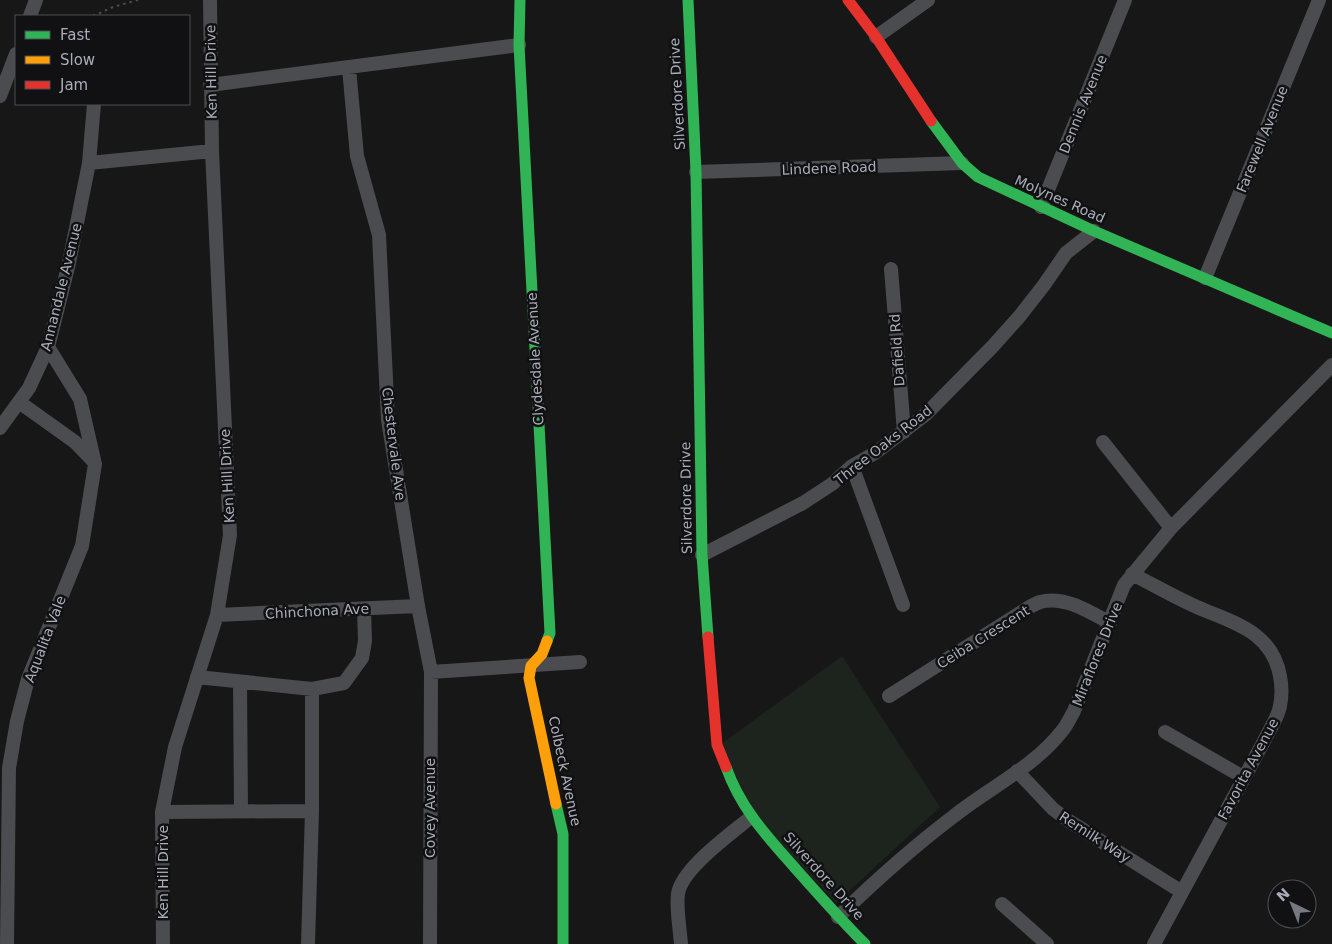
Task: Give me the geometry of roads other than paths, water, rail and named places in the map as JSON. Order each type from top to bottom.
[{"type":"street","points":[[30,15],[36,0]]},
{"type":"street","name":"Ken Hill Drive","points":[[163,944],[162,812],[175,747],[217,615],[230,535],[212,151],[210,0]]},
{"type":"street","name":"Clydesdale Avenue","points":[[520,0],[518,45],[550,634],[542,654],[531,666]]},
{"type":"street","name":"Silverdore Drive","points":[[688,0],[696,172],[702,555],[717,746],[733,786],[751,816],[838,917],[865,944]]},
{"type":"street","name":"Molynes Road","points":[[848,0],[876,37],[922,108],[962,164],[986,181],[1094,231],[1332,333]]},
{"type":"street","points":[[876,37],[928,0]]},
{"type":"street","name":"Dennis Avenue","points":[[1042,207],[1125,0]]},
{"type":"street","name":"Farewell Avenue","points":[[1205,278],[1319,0]]},
{"type":"street","points":[[210,85],[518,45]]},
{"type":"street","points":[[0,96],[4,72],[15,56]]},
{"type":"street","name":"Chestervale Ave","points":[[349,68],[358,156],[379,235],[388,420],[430,672]]},
{"type":"street","name":"Annandale Avenue","points":[[0,428],[29,388],[48,347],[69,263],[90,163],[94,105]]},
{"type":"street","points":[[90,163],[212,151]]},
{"type":"street","name":"Lindene Road","points":[[696,172],[962,164]]},
{"type":"street","name":"Three Oaks Road","points":[[702,555],[803,503],[832,484],[852,466],[875,453],[904,432],[924,415],[993,346],[1020,317],[1066,253],[1094,231]]},
{"type":"street","name":"Dafield Rd","points":[[891,269],[904,432]]},
{"type":"street","name":"Aqualita Vale","points":[[7,944],[4,808],[17,721],[28,679],[82,546],[95,464],[80,399],[48,347]]},
{"type":"street","name":"Miraflores Drive","points":[[838,917],[875,881],[919,844],[969,804],[1034,760],[1063,731],[1074,711],[1124,586],[1132,574],[1171,528],[1332,365]]},
{"type":"street","points":[[19,402],[75,442],[95,464]]},
{"type":"street","points":[[1103,442],[1171,528]]},
{"type":"street","points":[[852,466],[903,605]]},
{"type":"street","name":"Favorita Avenue","points":[[1132,574],[1167,594],[1231,621],[1260,638],[1271,650],[1279,667],[1282,686],[1280,708],[1264,741],[1154,944]]},
{"type":"street","name":"Ceiba Crescent","points":[[889,696],[1022,611],[1041,602],[1058,601],[1084,609],[1110,623]]},
{"type":"street","name":"Chinchona Ave","points":[[217,615],[418,606]]},
{"type":"street","points":[[198,677],[312,690],[344,683],[362,658],[365,641],[364,609]]},
{"type":"street","points":[[430,672],[580,662]]},
{"type":"street","name":"Colbeck Avenue","points":[[531,666],[529,678],[563,834],[563,944]]},
{"type":"street","name":"Covey Avenue","points":[[430,672],[430,944]]},
{"type":"street","points":[[240,682],[241,811]]},
{"type":"street","points":[[308,944],[312,811],[312,690]]},
{"type":"street","points":[[1165,732],[1243,777]]},
{"type":"street","name":"Remilk Way","points":[[1017,771],[1053,809],[1069,821],[1182,892]]},
{"type":"street","points":[[162,812],[312,811]]},
{"type":"street","points":[[681,944],[678,894],[682,882],[690,870],[751,816]]},
{"type":"street","points":[[1002,904],[1047,944]]}]
